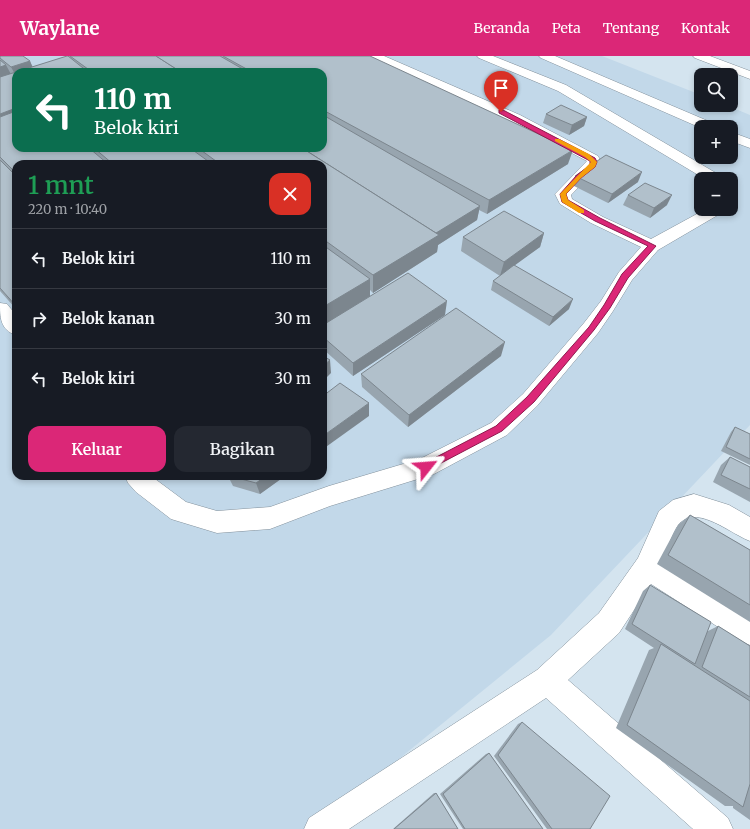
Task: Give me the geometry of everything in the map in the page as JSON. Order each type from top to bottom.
[{"type":"street","points":[[374,56],[515,118],[593,159],[593,165],[579,176],[563,194],[565,201],[597,220],[652,246]]},
{"type":"street","points":[[483,56],[562,88],[627,128],[706,172]]},
{"type":"street","points":[[545,56],[694,120]]},
{"type":"street","points":[[699,56],[750,75]]},
{"type":"street","points":[[738,139],[750,144]]},
{"type":"street","points":[[140,480],[179,511],[217,522],[270,518],[329,496],[426,467],[499,429],[530,400],[591,328],[607,306],[625,276],[652,246],[705,216]]},
{"type":"street","points":[[0,309],[12,323]]},
{"type":"street","points":[[320,829],[547,680],[609,623],[646,566],[668,519],[681,508],[694,505],[721,513],[750,530]]},
{"type":"street","points":[[646,566],[750,631]]},
{"type":"street","points":[[547,680],[717,829]]},
{"type":"shaded area","points":[[0,56],[602,56],[694,92],[694,112],[738,112],[738,110],[750,115],[750,425],[551,635],[313,829],[0,829]]},
{"type":"building","points":[[0,56],[23,56],[30,61],[11,67],[0,58]]},
{"type":"building","points":[[68,56],[83,68],[29,68]]},
{"type":"building","points":[[70,56],[156,56],[175,68],[86,68]]},
{"type":"building","points":[[156,56],[220,56],[241,68],[175,68]]},
{"type":"building","points":[[223,56],[370,56],[573,150],[489,200],[327,112],[327,68],[245,68]]},
{"type":"building","points":[[0,60],[6,65],[0,67]]},
{"type":"building","points":[[12,73],[12,110],[0,114],[0,77]]},
{"type":"building","points":[[561,105],[587,117],[572,125],[546,114]]},
{"type":"building","points":[[12,112],[12,152],[94,152],[103,160],[12,160],[12,169],[0,157],[0,117]]},
{"type":"building","points":[[327,117],[480,206],[436,233],[327,164],[327,160],[321,160],[308,152],[327,152]]},
{"type":"building","points":[[99,152],[196,152],[206,160],[108,160]]},
{"type":"building","points":[[204,152],[308,152],[321,160],[214,160]]},
{"type":"building","points":[[606,155],[642,172],[612,194],[575,176]]},
{"type":"building","points":[[0,160],[12,172],[12,302],[0,288]]},
{"type":"building","points":[[327,164],[439,235],[373,275],[327,242]]},
{"type":"building","points":[[645,183],[672,195],[654,208],[628,195]]},
{"type":"building","points":[[504,211],[544,233],[504,262],[463,237]]},
{"type":"building","points":[[327,248],[370,279],[327,305]]},
{"type":"building","points":[[514,265],[573,299],[553,317],[493,281]]},
{"type":"building","points":[[408,273],[447,301],[353,363],[327,340],[327,323]]},
{"type":"building","points":[[456,308],[505,342],[409,415],[361,374]]},
{"type":"building","points":[[340,383],[369,403],[327,433],[327,393]]},
{"type":"building","points":[[735,427],[750,434],[750,459],[726,447]]},
{"type":"building","points":[[730,457],[750,467],[750,489],[721,475]]},
{"type":"building","points":[[245,480],[260,480],[256,483]]},
{"type":"building","points":[[690,515],[750,550],[750,605],[668,555]]},
{"type":"building","points":[[650,585],[711,622],[695,664],[632,624]]},
{"type":"building","points":[[718,626],[750,646],[750,697],[702,667]]},
{"type":"building","points":[[661,644],[750,701],[750,784],[743,807],[627,725]]},
{"type":"building","points":[[522,722],[610,796],[590,829],[552,829],[498,755]]},
{"type":"building","points":[[489,753],[543,829],[465,829],[443,794]]},
{"type":"building","points":[[436,793],[458,829],[394,829]]},
{"type":"slow traffic","points":[[557,140],[593,159],[594,164],[579,176],[563,194],[563,198],[568,204],[581,211]]},
{"type":"route","points":[[426,467],[499,429],[530,400],[591,328],[617,291],[625,276],[652,246],[597,220],[565,201],[563,194],[579,176],[594,164],[593,159],[501,112]]}]
